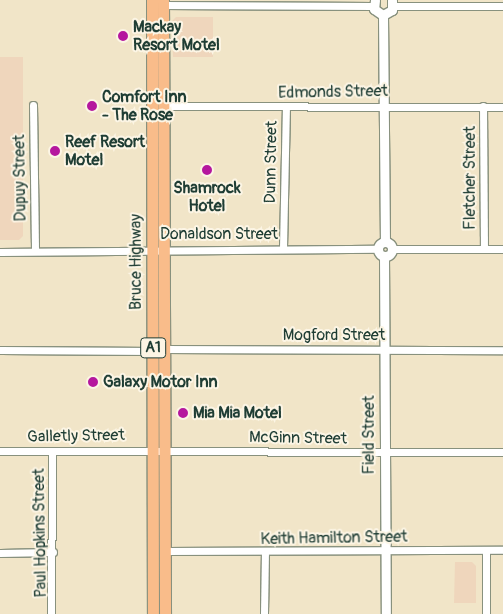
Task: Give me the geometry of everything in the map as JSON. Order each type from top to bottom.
[{"type":"highway","name":"Bruce Highway","points":[[158,249],[163,106],[159,2]]},
{"type":"highway","name":"Bruce Highway","points":[[153,614],[159,449],[159,2]]},
{"type":"highway","name":"Bruce Highway","points":[[159,449],[165,551],[165,614]]},
{"type":"street","points":[[159,2],[374,3],[382,15],[385,242],[381,252]]},
{"type":"street","points":[[382,15],[392,3],[503,6]]},
{"type":"street","name":"Dupuy Street","points":[[33,105],[35,251]]},
{"type":"street","name":"Edmonds Street","points":[[163,106],[286,107],[384,105],[503,107]]},
{"type":"street","name":"Fletcher Street","points":[[483,106],[484,248]]},
{"type":"street","name":"Dunn Street","points":[[283,248],[286,107]]},
{"type":"street","points":[[385,242],[392,249]]},
{"type":"street","name":"Donaldson Street","points":[[0,252],[283,248],[381,252]]},
{"type":"street","points":[[381,252],[392,249],[503,249]]},
{"type":"street","name":"Field Street","points":[[381,252],[384,349],[386,614]]},
{"type":"street","name":"Mogford Street","points":[[0,350],[503,350]]},
{"type":"street","name":"McGinn Street","points":[[159,449],[503,452]]},
{"type":"street","name":"Galletly Street","points":[[0,451],[159,449]]},
{"type":"street","name":"Paul Hopkins Street","points":[[51,614],[53,552],[52,451]]},
{"type":"street","points":[[486,550],[486,614]]},
{"type":"street","name":"Keith Hamilton Street","points":[[165,551],[265,553],[503,550]]},
{"type":"street","points":[[0,552],[53,552]]},
{"type":"street","points":[[264,614],[265,553]]},
{"type":"shaded area","points":[[176,17],[213,17],[213,57],[173,57],[172,21]]},
{"type":"shaded area","points":[[0,57],[23,57],[23,236],[19,240],[0,240]]},
{"type":"shaded area","points":[[455,562],[472,562],[476,566],[476,603],[454,603]]},
{"type":"place","name":"Mackay Resort Motel","points":[[123,36]]},
{"type":"place","name":"Comfort Inn - The Rose","points":[[92,106]]},
{"type":"place","name":"Reef Resort Motel","points":[[55,151]]},
{"type":"place","name":"Shamrock Hotel","points":[[207,170]]},
{"type":"place","name":"Galaxy Motor Inn","points":[[93,382]]},
{"type":"place","name":"Mia Mia Motel","points":[[183,413]]}]
